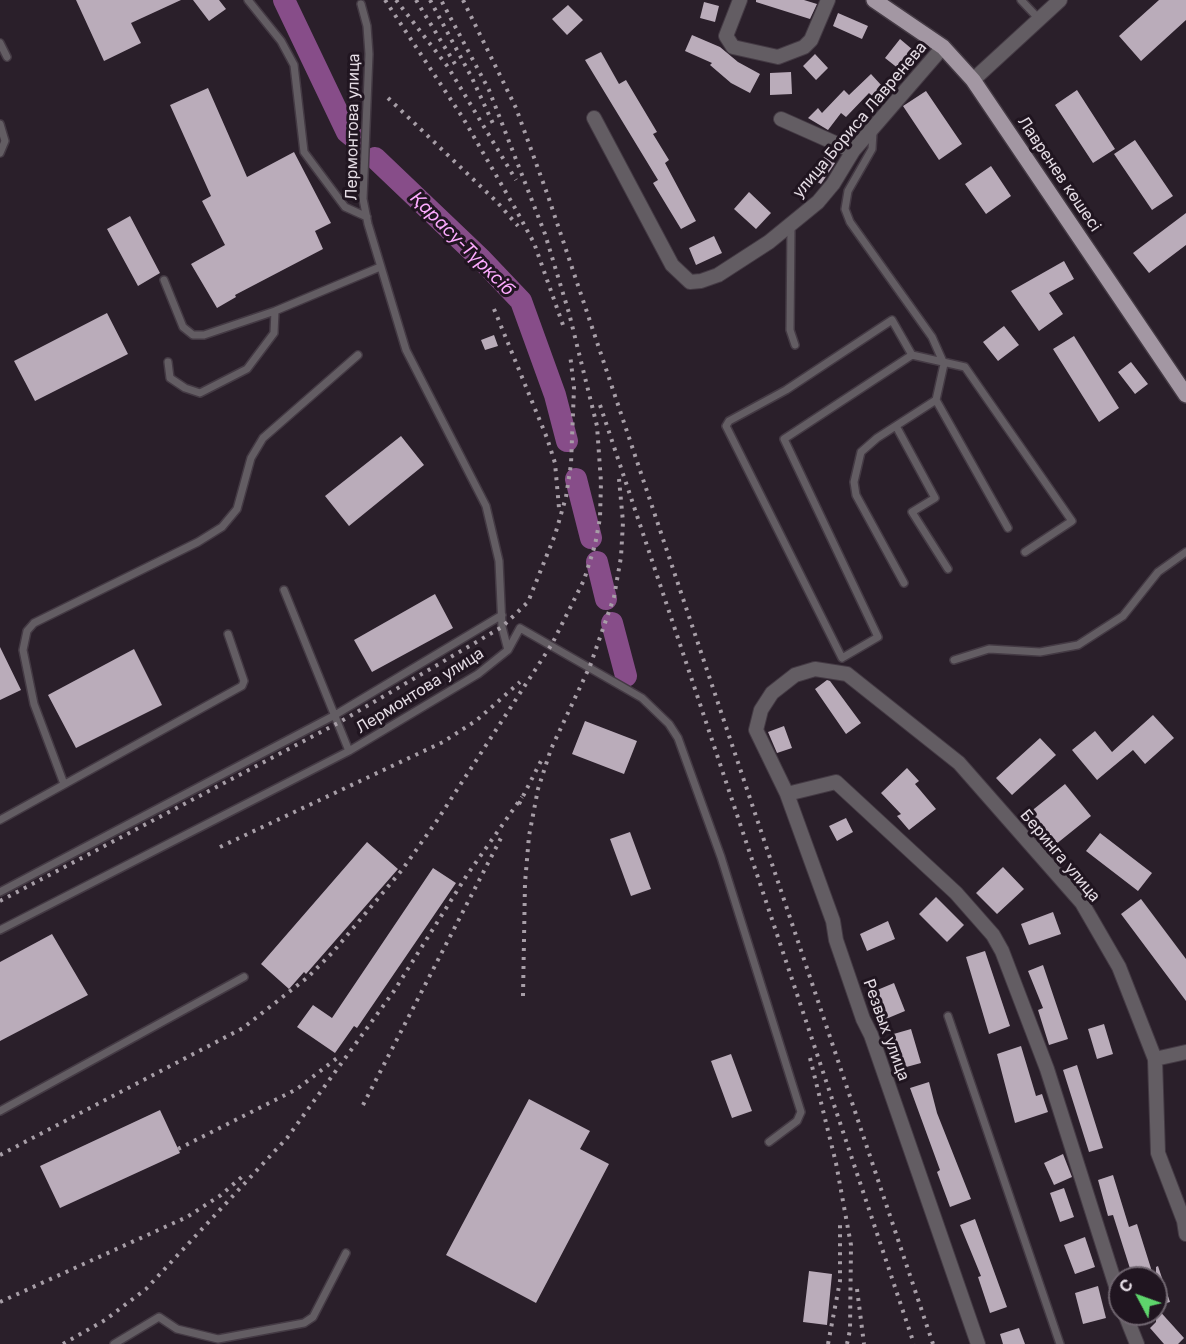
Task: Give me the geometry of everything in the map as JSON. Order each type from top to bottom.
[{"type":"main road","name":"Лавренев көшесі","points":[[874,0],[943,46],[973,80],[1186,395]]},
{"type":"street","points":[[740,0],[726,36],[733,47],[778,57],[804,47],[811,40],[828,0]]},
{"type":"street","points":[[973,80],[1060,0]]},
{"type":"street","name":"улица Бориса Лавренева","points":[[594,118],[672,265],[690,282],[718,275],[791,224],[818,202],[853,151],[943,46]]},
{"type":"street","points":[[781,119],[853,151]]},
{"type":"street","name":"Беринга улица","points":[[756,730],[761,710],[772,693],[795,675],[815,669],[848,674],[958,762],[1082,903],[1119,967],[1155,1059],[1158,1153],[1184,1221],[1186,1234]]},
{"type":"street","name":"Резвых улица","points":[[756,730],[787,794],[833,921],[836,940],[863,1019],[875,1046],[978,1344]]},
{"type":"street","points":[[787,794],[836,782],[956,893],[993,935],[1002,951],[1047,1069],[1110,1266]]},
{"type":"street","points":[[1155,1059],[1186,1052]]},
{"type":"street","points":[[1130,1326],[1137,1344]]},
{"type":"lane","points":[[248,0],[281,41],[294,65],[304,152],[345,207],[366,217]]},
{"type":"lane","points":[[1021,0],[1039,19]]},
{"type":"lane","name":"Лермонтова улица","points":[[0,930],[349,751],[478,674],[508,650],[502,615],[499,561],[486,506],[406,350],[366,217],[363,199],[369,54],[367,26],[361,4]]},
{"type":"lane","points":[[0,43],[7,57]]},
{"type":"lane","points":[[0,124],[5,141],[0,153]]},
{"type":"lane","points":[[873,127],[872,149],[848,192],[845,209],[850,222],[932,337],[944,364],[936,400],[1008,528]]},
{"type":"lane","points":[[791,224],[790,330],[795,345]]},
{"type":"lane","points":[[164,280],[183,327],[194,335],[204,334],[275,310],[380,267]]},
{"type":"lane","points":[[168,362],[170,378],[185,388],[200,393],[247,369],[274,333],[275,310]]},
{"type":"lane","points":[[912,355],[784,438],[878,637],[842,658],[726,426],[729,420],[786,390],[892,320],[912,355],[965,367],[1072,521],[1025,552]]},
{"type":"lane","points":[[64,784],[34,704],[23,650],[27,632],[34,623],[198,542],[222,527],[237,509],[251,458],[262,438],[358,355]]},
{"type":"lane","points":[[904,584],[856,495],[854,482],[861,452],[936,400]]},
{"type":"lane","points":[[896,426],[935,498],[912,512],[948,569]]},
{"type":"lane","points":[[954,660],[989,649],[1040,652],[1078,645],[1123,616],[1158,572],[1186,552]]},
{"type":"lane","points":[[284,590],[349,751]]},
{"type":"lane","points":[[0,892],[334,715],[502,615]]},
{"type":"lane","points":[[508,650],[520,628],[536,636],[642,698],[669,724],[678,738],[715,838],[801,1112],[797,1121],[769,1142]]},
{"type":"lane","points":[[0,820],[242,686],[244,681],[228,634]]},
{"type":"lane","points":[[0,1111],[244,977]]},
{"type":"lane","points":[[948,1016],[1060,1344]]},
{"type":"lane","points":[[114,1344],[159,1317],[177,1329],[218,1339],[230,1339],[260,1330],[304,1323],[312,1317],[346,1253]]},
{"type":"building","points":[[76,0],[181,0],[131,23],[141,43],[104,61]]},
{"type":"building","points":[[193,0],[219,0],[226,9],[209,21]]},
{"type":"building","points":[[756,0],[804,0],[817,4],[810,19],[756,2]]},
{"type":"building","points":[[1159,0],[1186,0],[1186,20],[1141,61],[1119,36]]},
{"type":"building","points":[[704,2],[719,6],[715,22],[700,18]]},
{"type":"building","points":[[568,5],[583,20],[567,35],[552,19]]},
{"type":"building","points":[[838,13],[868,26],[862,39],[833,26]]},
{"type":"building","points":[[692,35],[720,47],[738,62],[760,74],[750,93],[731,83],[710,65],[712,63],[685,51]]},
{"type":"building","points":[[900,39],[919,55],[904,73],[885,58]]},
{"type":"building","points":[[601,52],[619,84],[626,80],[657,132],[653,134],[669,160],[665,163],[696,221],[681,229],[653,183],[658,180],[585,60]]},
{"type":"building","points":[[815,54],[828,68],[816,80],[803,66]]},
{"type":"building","points":[[791,72],[792,94],[770,95],[770,73]]},
{"type":"building","points":[[871,74],[882,86],[872,96],[869,93],[846,117],[841,113],[828,130],[808,118],[818,108],[822,113],[844,90],[849,95]]},
{"type":"building","points":[[208,88],[247,177],[294,152],[331,223],[315,231],[323,249],[235,295],[236,297],[217,308],[191,264],[225,245],[202,201],[211,196],[170,105]]},
{"type":"building","points":[[1077,90],[1115,149],[1093,163],[1055,105]]},
{"type":"building","points":[[926,91],[962,144],[939,160],[903,106]]},
{"type":"building","points":[[1135,140],[1173,196],[1152,210],[1114,154]]},
{"type":"building","points":[[824,157],[835,163],[821,184],[812,179]]},
{"type":"building","points":[[991,166],[1011,196],[986,214],[965,184]]},
{"type":"building","points":[[749,192],[771,213],[756,229],[734,209]]},
{"type":"building","points":[[1186,213],[1186,245],[1149,273],[1133,253]]},
{"type":"building","points":[[130,216],[160,273],[138,286],[107,229]]},
{"type":"building","points":[[714,236],[722,253],[696,265],[689,248]]},
{"type":"building","points":[[1064,261],[1074,279],[1049,293],[1063,314],[1039,331],[1011,291]]},
{"type":"building","points":[[107,313],[128,354],[35,401],[14,361]]},
{"type":"building","points":[[1004,326],[1019,345],[998,361],[983,342]]},
{"type":"building","points":[[494,335],[498,346],[485,350],[481,340]]},
{"type":"building","points":[[1074,336],[1119,408],[1099,422],[1053,349]]},
{"type":"building","points":[[1131,362],[1148,384],[1135,394],[1118,372]]},
{"type":"building","points":[[401,436],[424,465],[349,526],[325,496]]},
{"type":"building","points":[[435,594],[453,628],[372,672],[354,640]]},
{"type":"building","points":[[0,647],[21,690],[0,700]]},
{"type":"building","points":[[134,649],[162,705],[76,748],[48,695]]},
{"type":"building","points":[[827,680],[861,723],[846,734],[815,689]]},
{"type":"building","points":[[1153,715],[1174,738],[1145,764],[1133,750],[1097,780],[1072,750],[1095,731],[1112,752]]},
{"type":"building","points":[[585,721],[637,741],[624,774],[572,754]]},
{"type":"building","points":[[784,726],[792,748],[777,753],[768,732]]},
{"type":"building","points":[[1040,738],[1056,755],[1012,795],[996,778]]},
{"type":"building","points":[[907,768],[919,781],[915,784],[936,809],[909,830],[897,816],[901,814],[881,793]]},
{"type":"building","points":[[1065,784],[1091,816],[1050,849],[1024,817]]},
{"type":"building","points":[[846,818],[853,832],[837,841],[829,826]]},
{"type":"building","points":[[630,832],[651,889],[631,896],[610,839]]},
{"type":"building","points":[[1100,833],[1152,873],[1138,891],[1086,851]]},
{"type":"building","points":[[367,842],[398,869],[306,974],[304,972],[289,989],[261,964]]},
{"type":"building","points":[[1003,867],[1024,889],[997,914],[976,893]]},
{"type":"building","points":[[433,868],[456,883],[357,1028],[354,1026],[335,1053],[297,1027],[313,1005],[332,1018]]},
{"type":"building","points":[[936,897],[964,925],[947,942],[919,914]]},
{"type":"building","points":[[1141,899],[1186,959],[1186,1001],[1121,914]]},
{"type":"building","points":[[1053,912],[1061,934],[1029,945],[1021,924]]},
{"type":"building","points":[[888,921],[895,939],[867,951],[860,934]]},
{"type":"building","points":[[52,934],[88,995],[0,1041],[0,962]]},
{"type":"building","points":[[985,951],[1010,1026],[989,1034],[966,957]]},
{"type":"building","points":[[1043,965],[1068,1039],[1049,1045],[1038,1010],[1043,1008],[1028,971]]},
{"type":"building","points":[[894,983],[905,1011],[881,1021],[870,993]]},
{"type":"building","points":[[1104,1024],[1113,1054],[1097,1059],[1088,1029]]},
{"type":"building","points":[[911,1029],[921,1063],[899,1069],[890,1035]]},
{"type":"building","points":[[1021,1046],[1036,1096],[1042,1094],[1048,1112],[1015,1123],[997,1054]]},
{"type":"building","points":[[731,1054],[752,1111],[732,1118],[711,1061]]},
{"type":"building","points":[[1077,1065],[1103,1148],[1089,1152],[1063,1070]]},
{"type":"building","points":[[929,1082],[937,1113],[971,1199],[950,1207],[937,1172],[940,1170],[910,1088]]},
{"type":"building","points":[[529,1099],[590,1131],[580,1149],[609,1164],[536,1303],[446,1255]]},
{"type":"building","points":[[160,1110],[180,1153],[60,1208],[40,1166]]},
{"type":"building","points":[[1063,1154],[1072,1177],[1054,1185],[1044,1163]]},
{"type":"building","points":[[1113,1175],[1129,1227],[1137,1224],[1150,1266],[1129,1266],[1113,1215],[1108,1216],[1098,1180]]},
{"type":"building","points":[[1064,1188],[1074,1217],[1060,1222],[1050,1193]]},
{"type":"building","points":[[975,1219],[1007,1307],[990,1313],[978,1277],[981,1276],[960,1225]]},
{"type":"building","points":[[1085,1237],[1095,1267],[1075,1274],[1064,1245]]},
{"type":"building","points":[[809,1271],[832,1274],[827,1325],[803,1322]]},
{"type":"building","points":[[1098,1286],[1106,1318],[1083,1324],[1075,1293]]},
{"type":"building","points":[[1168,1320],[1184,1338],[1178,1344],[1164,1344],[1150,1328],[1168,1326]]},
{"type":"building","points":[[1019,1328],[1025,1344],[1003,1344],[1000,1334]]},
{"type":"waterway","name":"Қарасу-Түрксіб","points":[[284,0],[347,132],[358,141]]},
{"type":"waterway","name":"Қарасу-Түрксіб","points":[[375,158],[482,260],[521,301],[555,395],[567,441]]},
{"type":"waterway","name":"Қарасу-Түрксіб","points":[[576,479],[591,538]]},
{"type":"waterway","name":"Қарасу-Түрксіб","points":[[597,562],[606,599]]},
{"type":"waterway","name":"Қарасу-Түрксіб","points":[[612,623],[626,676]]},
{"type":"railway","points":[[385,0],[463,118],[515,208],[534,243],[563,325]]},
{"type":"railway","points":[[396,0],[448,67],[516,180]]},
{"type":"railway","points":[[416,0],[455,64]]},
{"type":"railway","points":[[430,0],[472,78],[495,128]]},
{"type":"railway","points":[[0,1155],[243,1028],[308,977],[333,952],[402,870],[436,822],[552,644],[584,580],[595,545],[600,518],[601,482],[597,426],[569,313],[545,234],[489,90],[441,0]]},
{"type":"railway","points":[[463,0],[516,108],[548,196],[933,1344]]},
{"type":"railway","points":[[388,98],[497,202],[518,226]]},
{"type":"railway","points":[[494,309],[547,438],[555,463],[559,508]]},
{"type":"railway","points":[[0,901],[338,723],[502,627],[528,602],[555,535],[566,497],[571,464],[574,388],[570,354]]},
{"type":"railway","points":[[600,405],[914,1344]]},
{"type":"railway","points":[[523,996],[525,883],[529,836],[538,789],[551,749],[590,666],[614,597],[621,557],[623,522],[619,479]]},
{"type":"railway","points":[[220,847],[443,742],[477,720],[520,682]]},
{"type":"railway","points":[[519,804],[541,761]]},
{"type":"railway","points":[[63,1344],[105,1320],[146,1289],[287,1138],[394,991],[467,875],[522,797]]},
{"type":"railway","points":[[363,1105],[501,838]]},
{"type":"railway","points":[[178,1149],[297,1089],[341,1055]]},
{"type":"railway","points":[[810,1058],[836,1163],[851,1245],[850,1330],[847,1344]]},
{"type":"railway","points":[[0,1302],[187,1217],[221,1195],[244,1175]]},
{"type":"railway","points":[[828,1344],[840,1281],[840,1220]]},
{"type":"railway","points":[[857,1289],[864,1344]]}]
